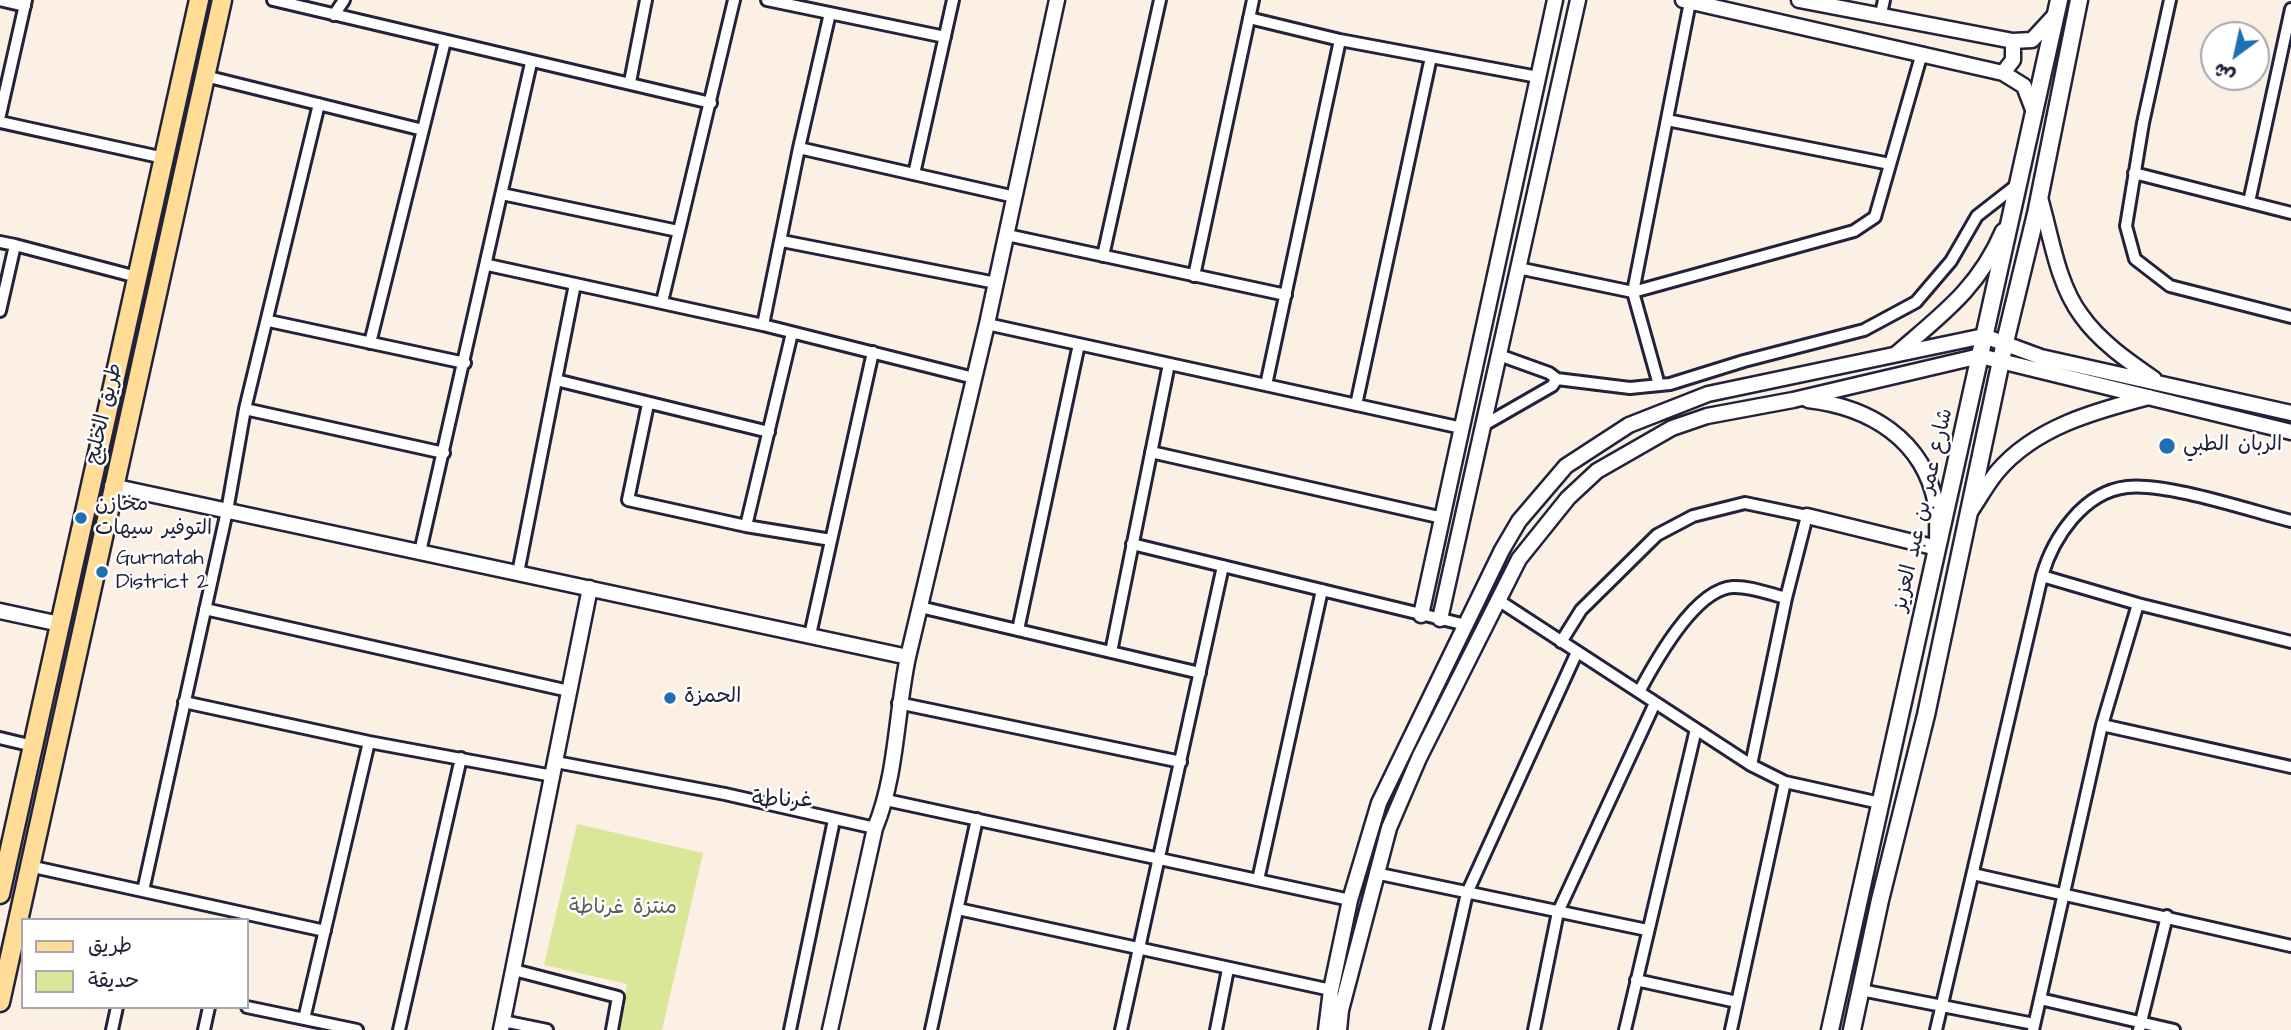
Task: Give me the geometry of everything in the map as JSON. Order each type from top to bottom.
[{"type":"main road","name":"طريق الخليج","points":[[0,894],[199,0]]},
{"type":"main road","name":"طريق الخليج","points":[[22,918],[29,866],[222,0]]},
{"type":"main road","name":"شارع عمر بن عبد العزيز","points":[[1852,1030],[1903,801],[1926,715],[2005,342],[2040,198],[2079,0]]},
{"type":"main road","name":"شارع عمر بن عبد العزيز","points":[[1830,1030],[2057,7]]},
{"type":"main road","name":"طريق الخليج","points":[[0,1002],[16,958],[21,923]]},
{"type":"street","points":[[273,0],[531,63],[630,82],[712,103]]},
{"type":"street","points":[[334,15],[344,0]]},
{"type":"street","points":[[630,82],[646,0]]},
{"type":"street","points":[[662,302],[712,103],[734,0]]},
{"type":"street","points":[[767,0],[945,37]]},
{"type":"street","points":[[914,174],[953,0]]},
{"type":"street","points":[[830,1030],[875,828],[886,800],[898,703],[987,324],[1058,0]]},
{"type":"street","points":[[1103,256],[1160,0]]},
{"type":"street","points":[[1194,276],[1253,0]]},
{"type":"street","points":[[1421,615],[1555,0]]},
{"type":"street","points":[[1440,619],[1578,0]]},
{"type":"street","points":[[1799,0],[1882,7],[1991,39],[2013,41],[2032,40],[2057,7]]},
{"type":"street","points":[[2170,0],[2134,173],[2126,226],[2135,260],[2170,286],[2291,317]]},
{"type":"street","points":[[0,1],[25,3],[0,116]]},
{"type":"street","points":[[1659,385],[1633,292],[1687,1],[1922,53],[2003,74],[2024,86],[2034,112]]},
{"type":"street","points":[[2249,202],[2291,9]]},
{"type":"street","points":[[764,325],[799,148],[830,13]]},
{"type":"street","points":[[1248,18],[1340,40],[1538,78]]},
{"type":"street","points":[[1266,385],[1340,40]]},
{"type":"street","points":[[370,343],[445,41]]},
{"type":"street","points":[[2003,74],[2014,60],[2013,41]]},
{"type":"street","points":[[1518,268],[1633,292],[1854,231],[1875,216],[1922,53]]},
{"type":"street","points":[[1356,405],[1431,57]]},
{"type":"street","points":[[420,552],[488,265],[531,63]]},
{"type":"street","points":[[205,76],[423,130]]},
{"type":"street","points":[[143,891],[227,511],[245,409],[269,321],[319,104]]},
{"type":"street","points":[[1667,120],[1890,164]]},
{"type":"street","points":[[0,122],[164,158]]},
{"type":"street","points":[[799,148],[1015,197]]},
{"type":"street","points":[[2134,173],[2291,213]]},
{"type":"street","points":[[1499,355],[1549,373],[1557,379],[1630,388],[1659,385],[1864,330],[1916,302],[1951,261],[1978,216],[2018,184]]},
{"type":"street","points":[[502,194],[678,231]]},
{"type":"street","points":[[2040,198],[2066,288],[2081,315],[2156,390]]},
{"type":"street","points":[[1894,355],[1954,306],[1978,278],[1995,249],[2013,207]]},
{"type":"street","points":[[1006,235],[1286,295]]},
{"type":"street","points":[[782,241],[996,283]]},
{"type":"street","points":[[0,242],[137,276]]},
{"type":"street","points":[[0,311],[15,245]]},
{"type":"street","points":[[488,265],[764,325],[974,377]]},
{"type":"street","points":[[518,573],[575,284]]},
{"type":"street","points":[[269,321],[465,363]]},
{"type":"street","points":[[987,324],[1462,428]]},
{"type":"street","points":[[746,527],[792,333]]},
{"type":"street","points":[[1326,1030],[1331,990],[1350,900],[1379,803],[1519,521],[1566,466],[1593,446],[1629,425],[1708,394],[1984,336],[2041,357],[2291,432]]},
{"type":"street","points":[[1017,630],[1079,344]]},
{"type":"street","points":[[810,635],[873,352]]},
{"type":"street","points":[[1339,1030],[1340,1010],[1374,873],[1388,828],[1419,758],[1519,558],[1540,530],[1597,471],[1672,428],[1707,416],[1793,400],[1980,356],[2291,413]]},
{"type":"street","points":[[1111,652],[1169,364]]},
{"type":"street","points":[[1484,425],[1552,386],[1557,379]]},
{"type":"street","points":[[556,380],[769,432]]},
{"type":"street","points":[[1969,513],[1998,471],[2045,432],[2156,390]]},
{"type":"street","points":[[1561,642],[1581,610],[1657,535],[1693,516],[1745,503],[1937,548],[1936,505],[1924,470],[1901,436],[1868,415],[1837,403],[1793,400]]},
{"type":"street","points":[[648,404],[628,500],[746,527],[831,540]]},
{"type":"street","points":[[245,409],[443,453]]},
{"type":"street","points":[[1151,452],[1443,518]]},
{"type":"street","points":[[112,486],[908,657]]},
{"type":"street","points":[[1937,1030],[2042,576],[2049,550],[2068,522],[2096,499],[2126,487],[2173,492],[2291,521]]},
{"type":"street","points":[[1751,765],[1786,598],[1807,516]]},
{"type":"street","points":[[1132,544],[1466,625]]},
{"type":"street","points":[[1121,1030],[1223,566]]},
{"type":"street","points":[[2042,576],[2138,604],[2291,642]]},
{"type":"street","points":[[1639,692],[1683,621],[1717,592],[1733,587],[1786,598]]},
{"type":"street","points":[[547,1030],[502,1026],[590,589]]},
{"type":"street","points":[[1258,880],[1322,590]]},
{"type":"street","points":[[1498,600],[1751,765],[1786,782],[1880,803]]},
{"type":"street","points":[[1861,990],[2033,1027],[2102,725],[2138,604]]},
{"type":"street","points":[[920,607],[1200,673]]},
{"type":"street","points":[[205,609],[569,691]]},
{"type":"street","points":[[0,611],[60,624]]},
{"type":"street","points":[[1436,1030],[1467,893],[1577,652]]},
{"type":"street","points":[[184,702],[369,742],[461,758],[725,794],[875,828]]},
{"type":"street","points":[[898,703],[1181,762]]},
{"type":"street","points":[[1534,1030],[1558,912],[1656,703]]},
{"type":"street","points":[[2102,725],[2291,767]]},
{"type":"street","points":[[1625,1030],[1696,729]]},
{"type":"street","points":[[0,738],[33,746]]},
{"type":"street","points":[[304,1019],[369,742]]},
{"type":"street","points":[[400,1030],[461,758]]},
{"type":"street","points":[[1731,1030],[1786,782]]},
{"type":"street","points":[[886,800],[1350,900]]},
{"type":"street","points":[[790,1030],[834,820]]},
{"type":"street","points":[[931,1030],[977,820]]},
{"type":"street","points":[[29,866],[325,931]]},
{"type":"street","points":[[1374,873],[1647,930]]},
{"type":"street","points":[[1973,874],[2291,946]]},
{"type":"street","points":[[958,909],[1331,990]]},
{"type":"street","points":[[2139,1026],[2167,916]]},
{"type":"street","points":[[1216,1030],[1228,969]]},
{"type":"street","points":[[514,970],[618,997],[612,1030]]},
{"type":"street","points":[[1636,980],[1737,1002]]},
{"type":"street","points":[[2040,999],[2139,1026],[2174,1030]]},
{"type":"street","points":[[248,1007],[357,1030]]},
{"type":"street","points":[[112,1030],[117,1009]]},
{"type":"street","points":[[204,1030],[209,1009]]},
{"type":"green space","name":"منتزة غرناطة","points":[[577,824],[703,853],[662,1030],[616,1030],[627,984],[544,965]]},
{"type":"place","name":"الربان الطبي","points":[[2167,446]]},
{"type":"place","name":"مخازن التوفير سيهات","points":[[81,518]]},
{"type":"place","name":"Gurnatah District 2","points":[[102,572]]},
{"type":"place","name":"الحمزة","points":[[670,698]]},
{"type":"district","name":"غرناطة","points":[[782,801]]}]
